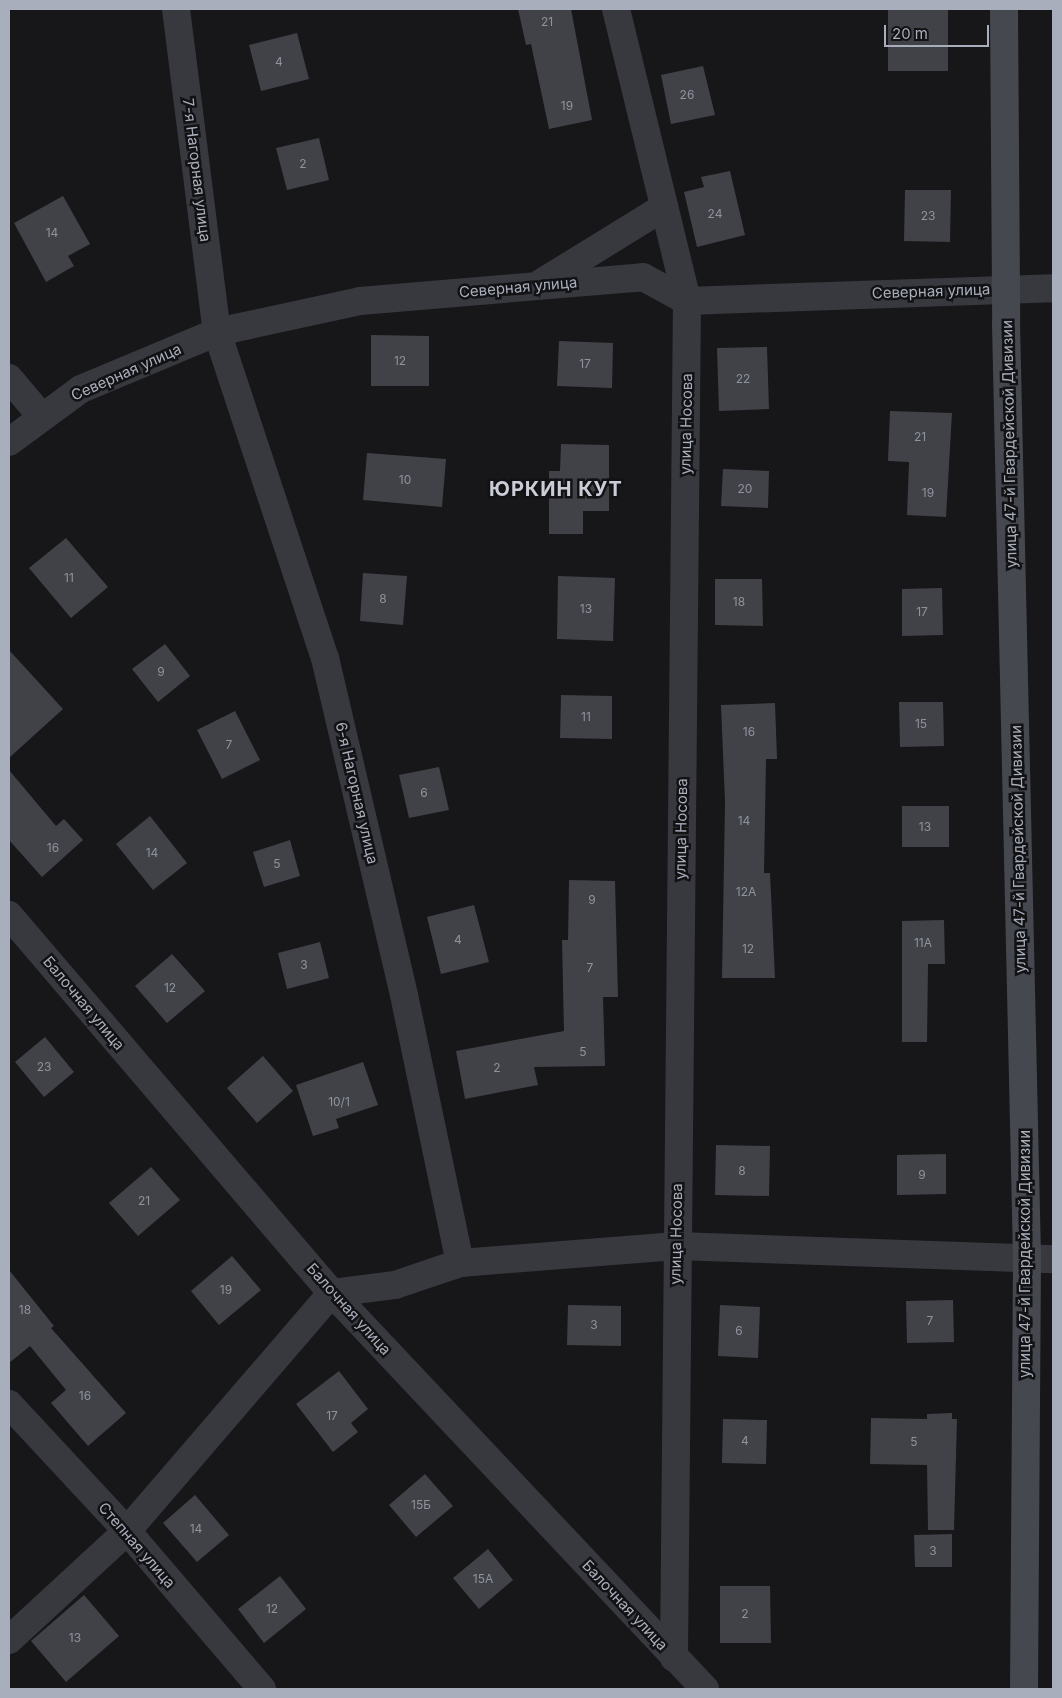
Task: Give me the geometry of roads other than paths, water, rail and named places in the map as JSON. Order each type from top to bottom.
[{"type":"main road","name":"улица 47-й Гвардейской Дивизии","points":[[1004,9],[1006,288],[1040,1260],[1024,1689]]},
{"type":"street","name":"7-я Нагорная улица","points":[[176,9],[217,332]]},
{"type":"street","name":"улица Носова","points":[[616,9],[687,301],[676,1246],[674,1658]]},
{"type":"street","points":[[537,285],[664,207]]},
{"type":"street","name":"Северная улица","points":[[9,442],[40,416],[81,389],[217,332],[360,301],[643,277],[687,301],[1006,288],[1053,288]]},
{"type":"street","name":"6-я Нагорная улица","points":[[217,332],[325,658],[404,995],[460,1263]]},
{"type":"street","points":[[9,378],[40,416]]},
{"type":"street","name":"Балочная улица","points":[[9,915],[332,1293],[705,1689]]},
{"type":"street","points":[[9,1640],[126,1531],[332,1293],[395,1285],[460,1263],[676,1246],[1040,1260]]},
{"type":"street","name":"Степная улица","points":[[9,1404],[126,1531],[262,1689]]},
{"type":"district","name":"ЮРКИН КУТ","points":[[556,489]]}]
